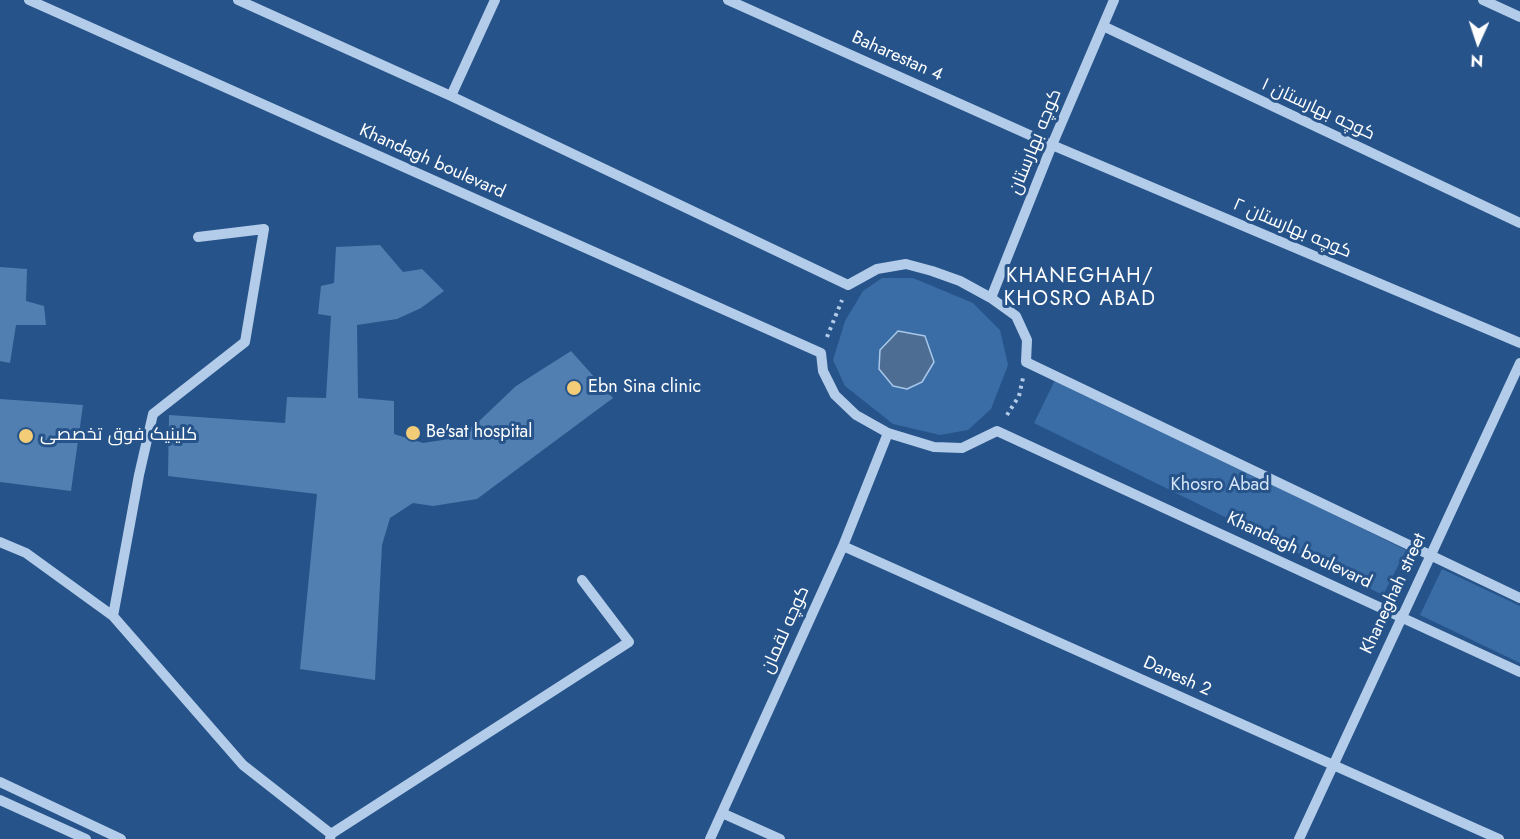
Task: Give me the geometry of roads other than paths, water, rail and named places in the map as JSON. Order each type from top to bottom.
[{"type":"street","name":"Khandagh boulevard","points":[[29,0],[821,353],[823,371],[836,395],[856,415],[888,433],[934,447],[962,448],[998,431],[1520,672]]},
{"type":"street","points":[[238,0],[451,96],[848,285],[877,269],[906,264],[960,281],[991,298],[1016,316],[1027,340],[1026,362],[1520,598]]},
{"type":"street","points":[[451,96],[495,0]]},
{"type":"street","name":"Baharestan 4","points":[[728,0],[1052,145]]},
{"type":"street","name":"کوچه بهارستان","points":[[991,298],[1052,145],[1114,0]]},
{"type":"street","points":[[1483,0],[1520,17]]},
{"type":"street","name":"کوچه بهارستان ۱","points":[[1103,26],[1520,223]]},
{"type":"street","name":"کوچه بهارستان ۲","points":[[1052,145],[1520,344]]},
{"type":"street","points":[[113,616],[139,475],[153,414],[245,342],[264,229],[198,237]]},
{"type":"street","name":"Khaneghah street","points":[[1299,839],[1520,363]]},
{"type":"street","name":"کوچه لقمان","points":[[710,839],[843,546],[888,433]]},
{"type":"street","points":[[0,542],[26,553],[113,616],[243,765],[330,836],[629,642],[582,580]]},
{"type":"street","name":"Danesh 2","points":[[843,546],[1499,839]]},
{"type":"street","points":[[0,782],[121,839]]},
{"type":"street","points":[[0,800],[86,839]]},
{"type":"street","points":[[722,813],[780,839]]},
{"type":"place","name":"Ebn Sina clinic","points":[[574,388]]},
{"type":"place","name":"Be'sat hospital","points":[[413,433]]},
{"type":"place","name":"کلینیک فوق تخصصی","points":[[26,436]]},
{"type":"district","name":"KHANEGHAH/ KHOSRO ABAD","points":[[1080,288]]},
{"type":"park label","name":"Khosro Abad","points":[[1220,486]]}]
